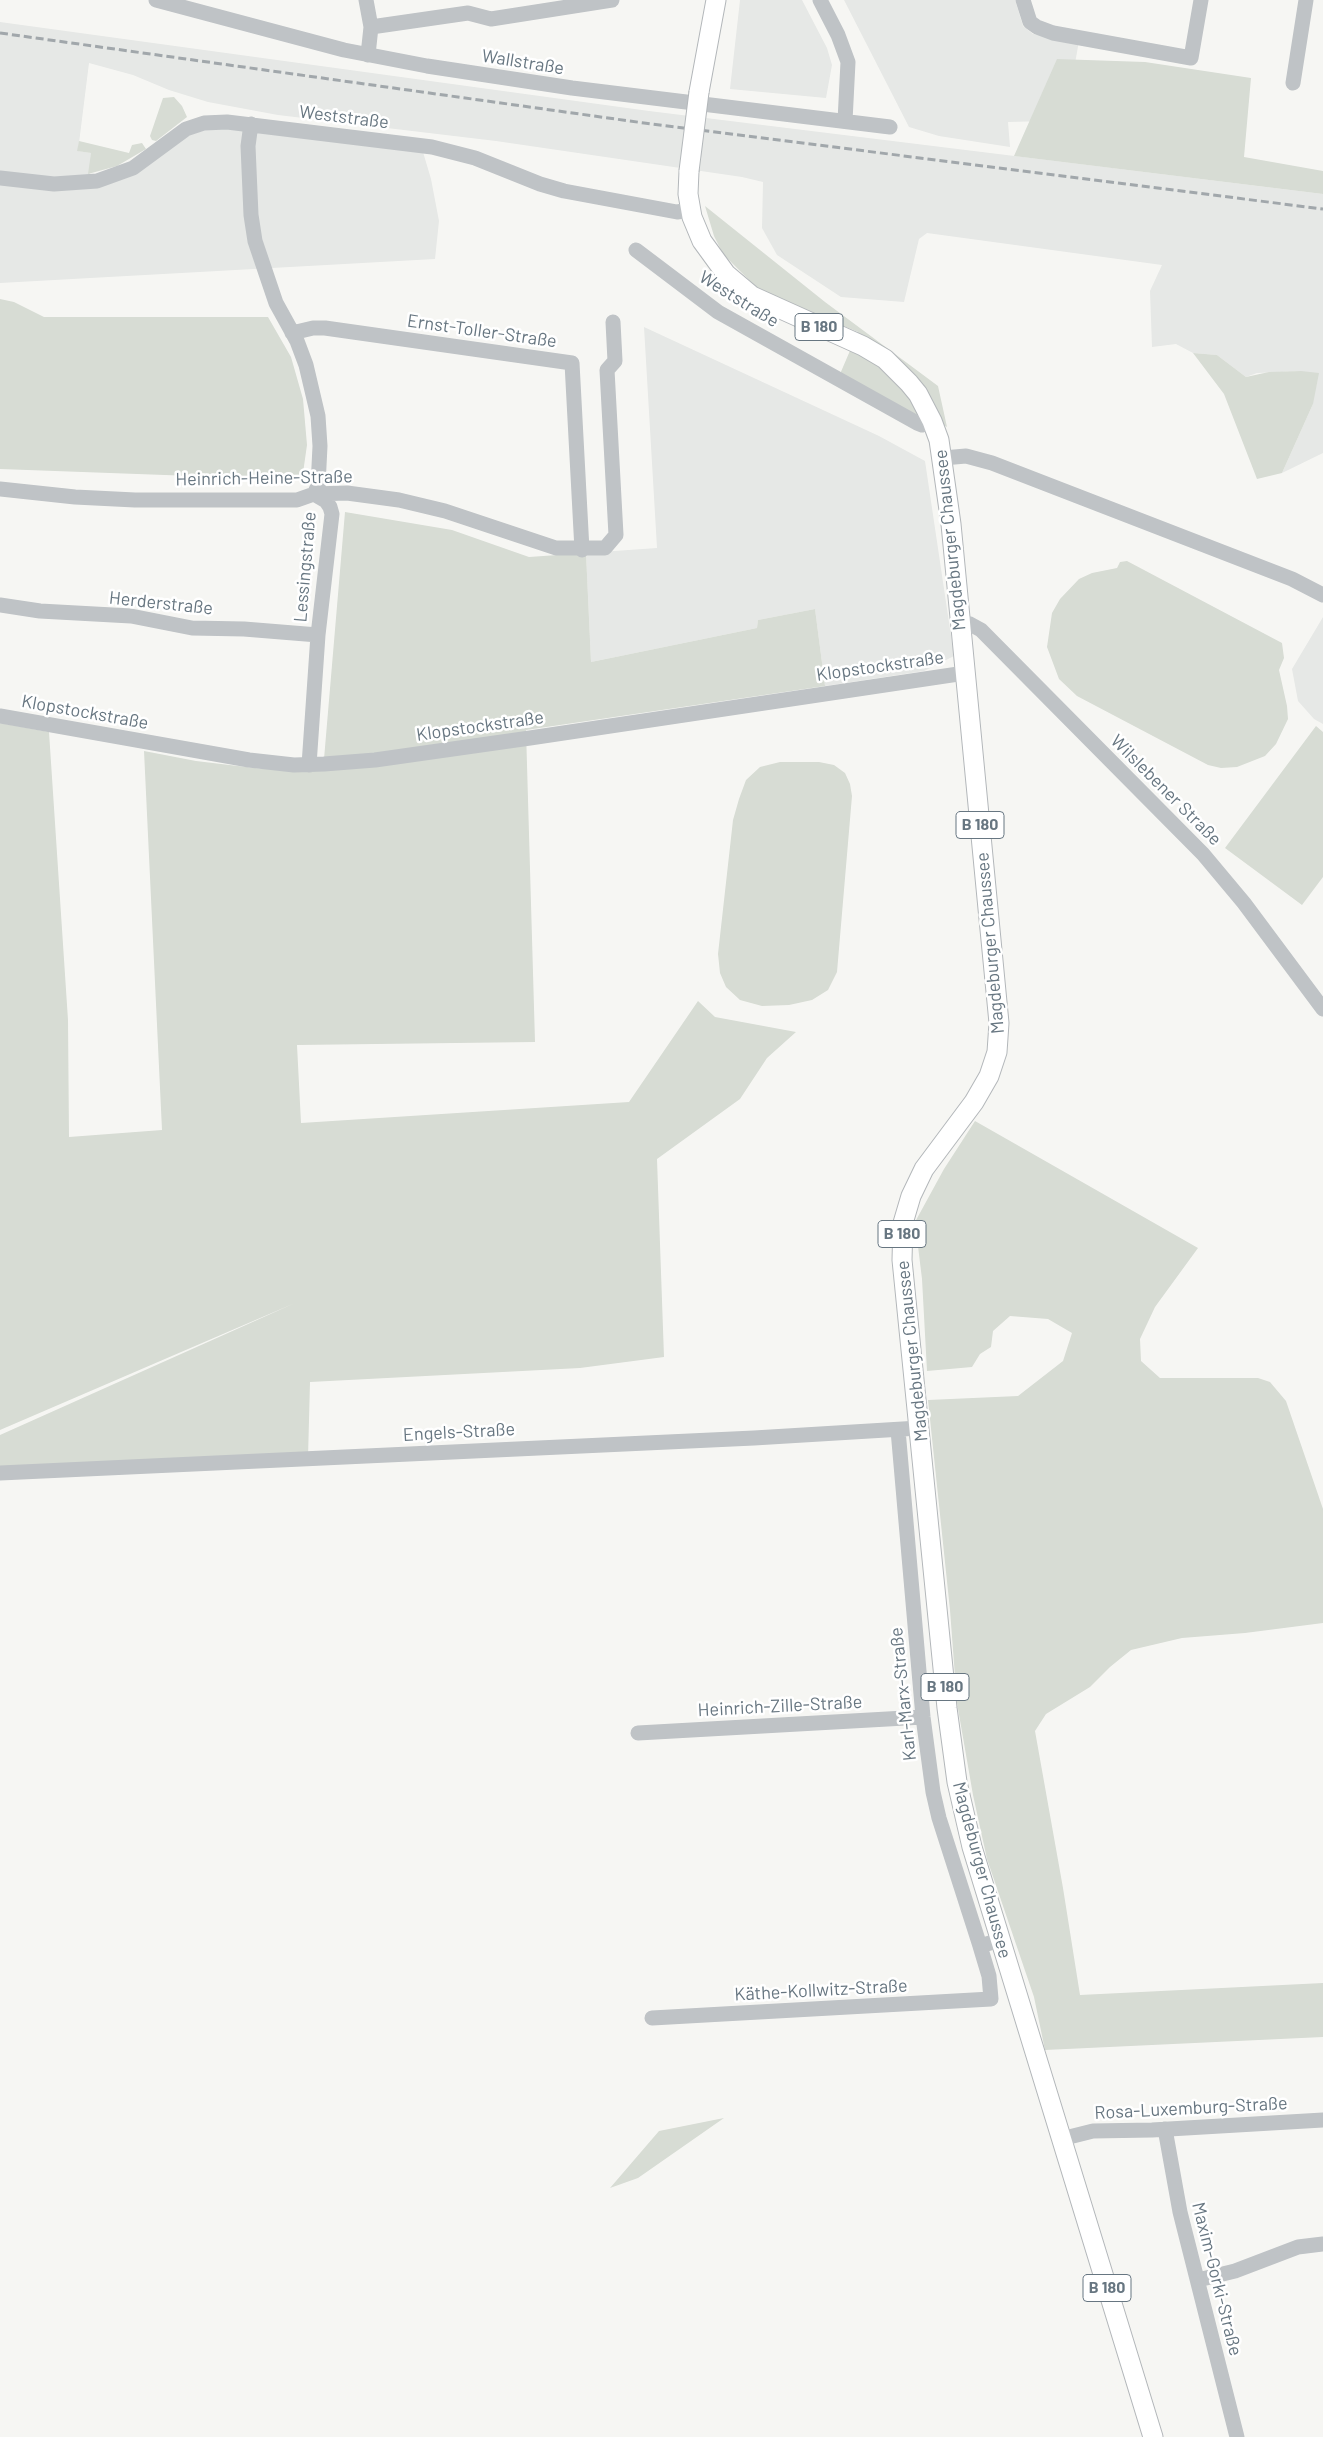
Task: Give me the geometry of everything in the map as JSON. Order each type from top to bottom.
[{"type":"main road","name":"Magdeburger Chaussee","points":[[716,0],[699,92],[688,194],[690,210],[706,247],[718,265],[734,282],[752,296],[774,308],[863,346],[885,359],[909,383],[932,421],[943,458],[997,995],[999,1034],[997,1052],[989,1076],[974,1102],[924,1169],[911,1196],[903,1223],[902,1260],[947,1708],[957,1782],[972,1848],[1153,2437]]},
{"type":"street","name":"Wallstraße","points":[[156,0],[368,55],[572,88],[890,127]]},
{"type":"street","points":[[366,0],[371,27],[368,55]]},
{"type":"street","points":[[371,27],[468,13],[491,19],[612,0]]},
{"type":"street","points":[[820,0],[838,35],[848,62],[845,121]]},
{"type":"street","points":[[1023,0],[1030,22],[1053,33],[1191,58],[1201,0]]},
{"type":"street","points":[[1293,83],[1306,0]]},
{"type":"street","name":"Weststraße","points":[[0,178],[54,184],[97,182],[132,168],[178,134],[194,126],[214,121],[432,147],[475,158],[540,184],[564,191],[663,210],[680,212],[690,210]]},
{"type":"street","name":"Lessingstraße","points":[[251,124],[248,146],[251,215],[255,241],[276,303],[306,365],[318,416],[320,464],[318,486],[314,494],[326,501],[332,514],[318,635],[309,765]]},
{"type":"street","name":"Weststraße","points":[[636,250],[718,312],[917,423],[922,424],[932,421]]},
{"type":"street","name":"Heinrich-Heine-Straße","points":[[0,489],[75,497],[135,500],[297,500],[314,494],[347,493],[399,500],[472,519],[556,548],[582,550],[604,548],[616,535],[607,370],[615,361],[613,322]]},
{"type":"street","name":"Ernst-Toller-Straße","points":[[292,334],[312,328],[325,328],[572,363],[582,550]]},
{"type":"street","points":[[943,458],[966,456],[992,463],[1292,579],[1323,595]]},
{"type":"street","name":"Herderstraße","points":[[0,605],[40,612],[131,616],[181,627],[244,629],[318,635]]},
{"type":"street","name":"Wilslebener Straße","points":[[960,623],[970,624],[981,630],[1203,854],[1244,903],[1323,1009]]},
{"type":"street","name":"Klopstockstraße","points":[[0,716],[249,760],[309,765],[375,760],[965,672]]},
{"type":"street","name":"Engels-Straße","points":[[0,1473],[919,1428]]},
{"type":"street","name":"Karl-Marx-Straße","points":[[898,1430],[923,1717],[933,1792],[939,1818],[989,1976],[991,2000]]},
{"type":"street","name":"Heinrich-Zille-Straße","points":[[638,1733],[923,1717]]},
{"type":"street","points":[[980,1946],[1000,1940]]},
{"type":"street","name":"Käthe-Kollwitz-Straße","points":[[652,2018],[991,2000]]},
{"type":"street","name":"Rosa-Luxemburg-Straße","points":[[1061,2139],[1093,2131],[1323,2120]]},
{"type":"street","name":"Maxim-Gorki-Straße","points":[[1165,2129],[1174,2187],[1237,2437]]},
{"type":"street","points":[[1198,2280],[1235,2271],[1298,2247],[1323,2244]]},
{"type":"shaded area","points":[[740,0],[802,0],[827,48],[832,65],[826,98],[730,89]]},
{"type":"shaded area","points":[[844,0],[1015,0],[1023,26],[1033,34],[1079,41],[1074,69],[1048,121],[1008,122],[1010,147],[939,136],[909,127]]},
{"type":"shaded area","points":[[0,22],[649,111],[1323,194],[1323,453],[1282,473],[1313,404],[1301,371],[1257,373],[1246,377],[1217,355],[1193,353],[1176,344],[1152,347],[1150,291],[1162,265],[927,233],[919,239],[904,302],[841,297],[777,255],[762,228],[763,182],[742,177],[496,141],[278,115],[208,102],[169,90],[133,75],[89,63],[78,151],[91,153],[89,188],[181,138],[214,127],[423,152],[431,179],[439,221],[435,259],[0,283]]},
{"type":"shaded area","points":[[1057,59],[1145,62],[1251,78],[1244,157],[1323,171],[1323,194],[1014,156]]},
{"type":"shaded area","points":[[174,97],[182,106],[187,117],[156,141],[152,140],[150,136],[163,98]]},
{"type":"shaded area","points":[[79,141],[129,153],[132,145],[142,143],[146,149],[117,166],[88,174],[91,153],[77,151]]},
{"type":"shaded area","points":[[705,206],[825,302],[938,386],[947,427],[926,414],[916,418],[840,374],[858,332],[770,295],[756,287],[723,254],[714,236]]},
{"type":"shaded area","points":[[0,299],[14,302],[44,317],[268,317],[291,357],[303,399],[307,445],[302,480],[0,469]]},
{"type":"shaded area","points":[[644,327],[879,436],[925,461],[954,656],[924,671],[825,686],[815,609],[758,620],[757,628],[591,662],[586,553],[657,548]]},
{"type":"shaded area","points":[[1193,353],[1217,355],[1246,377],[1269,372],[1301,371],[1319,373],[1313,404],[1282,473],[1257,479],[1224,394]]},
{"type":"shaded area","points":[[345,512],[452,530],[529,557],[586,553],[591,662],[757,628],[758,620],[815,609],[825,686],[526,730],[535,1042],[297,1045],[301,1123],[629,1102],[698,1001],[715,1017],[796,1032],[767,1058],[740,1099],[657,1159],[664,1357],[580,1368],[310,1382],[308,1458],[0,1473],[0,1435],[295,1303],[0,1430],[0,723],[49,732],[68,1020],[69,1137],[162,1130],[144,751],[196,761],[263,769],[324,759]]},
{"type":"shaded area","points":[[1127,561],[1282,643],[1284,658],[1279,670],[1288,719],[1276,744],[1265,756],[1237,767],[1221,768],[1208,765],[1077,696],[1059,679],[1047,647],[1052,613],[1060,599],[1079,579],[1092,573],[1117,568],[1120,562]]},
{"type":"shaded area","points":[[1323,617],[1323,724],[1314,719],[1298,701],[1292,669]]},
{"type":"shaded area","points":[[1316,726],[1323,732],[1323,877],[1302,905],[1225,848]]},
{"type":"shaded area","points":[[780,762],[819,762],[834,765],[845,773],[850,784],[852,796],[837,972],[828,990],[812,1000],[789,1005],[762,1006],[740,1000],[726,987],[720,973],[718,954],[733,820],[739,799],[746,780],[760,767]]},
{"type":"shaded area","points":[[975,1121],[1198,1248],[1155,1307],[1140,1339],[1141,1361],[1160,1378],[1258,1378],[1270,1382],[1286,1401],[1323,1509],[1323,1623],[1245,1633],[1182,1638],[1131,1650],[1090,1687],[1046,1714],[1035,1731],[1080,1995],[1323,1983],[1323,2037],[1045,2050],[1034,1997],[987,1859],[973,1795],[957,1703],[950,1610],[928,1400],[1018,1396],[1063,1361],[1072,1333],[1048,1319],[1010,1316],[993,1331],[991,1347],[980,1354],[972,1367],[927,1371],[922,1279],[915,1222],[944,1169]]},
{"type":"shaded area","points":[[724,2118],[638,2178],[610,2188],[659,2131]]},
{"type":"railway","points":[[0,33],[644,123],[1323,209]]}]
